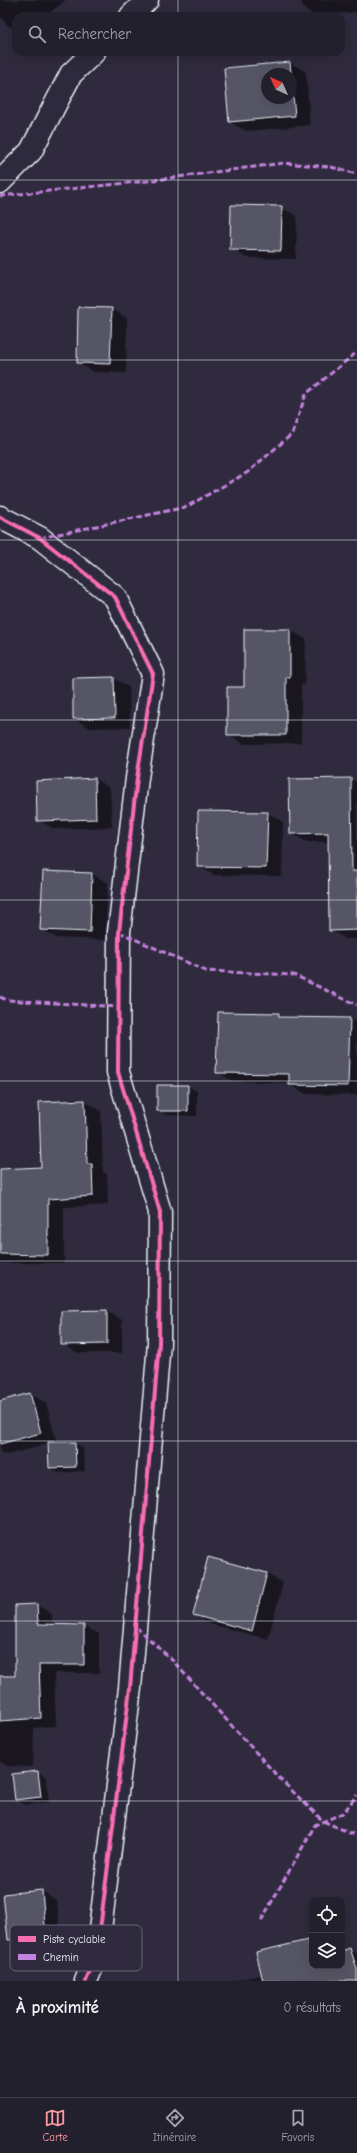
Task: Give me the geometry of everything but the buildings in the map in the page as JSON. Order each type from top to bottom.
[{"type":"street","points":[[135,12],[147,0]]},
{"type":"street","points":[[0,182],[32,151],[72,74],[90,56]]},
{"type":"street","points":[[0,517],[40,538],[115,597],[153,674],[137,778],[118,932],[118,1072],[160,1212],[159,1343],[130,1688],[101,1925]]},
{"type":"street","points":[[72,1981],[81,1971]]},
{"type":"street","points":[[86,1981],[90,1971]]},
{"type":"marked path","points":[[0,196],[147,181],[284,163],[331,167],[357,174]]},
{"type":"marked path","points":[[40,538],[186,507],[248,472],[292,434],[306,394],[357,352]]},
{"type":"marked path","points":[[119,932],[206,971],[294,975],[357,1005]]},
{"type":"marked path","points":[[0,997],[7,1000],[119,1007]]},
{"type":"marked path","points":[[136,1627],[172,1660],[282,1781],[323,1821],[357,1836]]},
{"type":"marked path","points":[[261,1921],[315,1825],[343,1813],[357,1795]]},
{"type":"cycle path","points":[[0,517],[40,538],[115,597],[153,674],[137,778],[119,932],[118,1072],[160,1212],[159,1343],[130,1688],[101,1925]]},
{"type":"cycle path","points":[[86,1981],[90,1971]]}]
